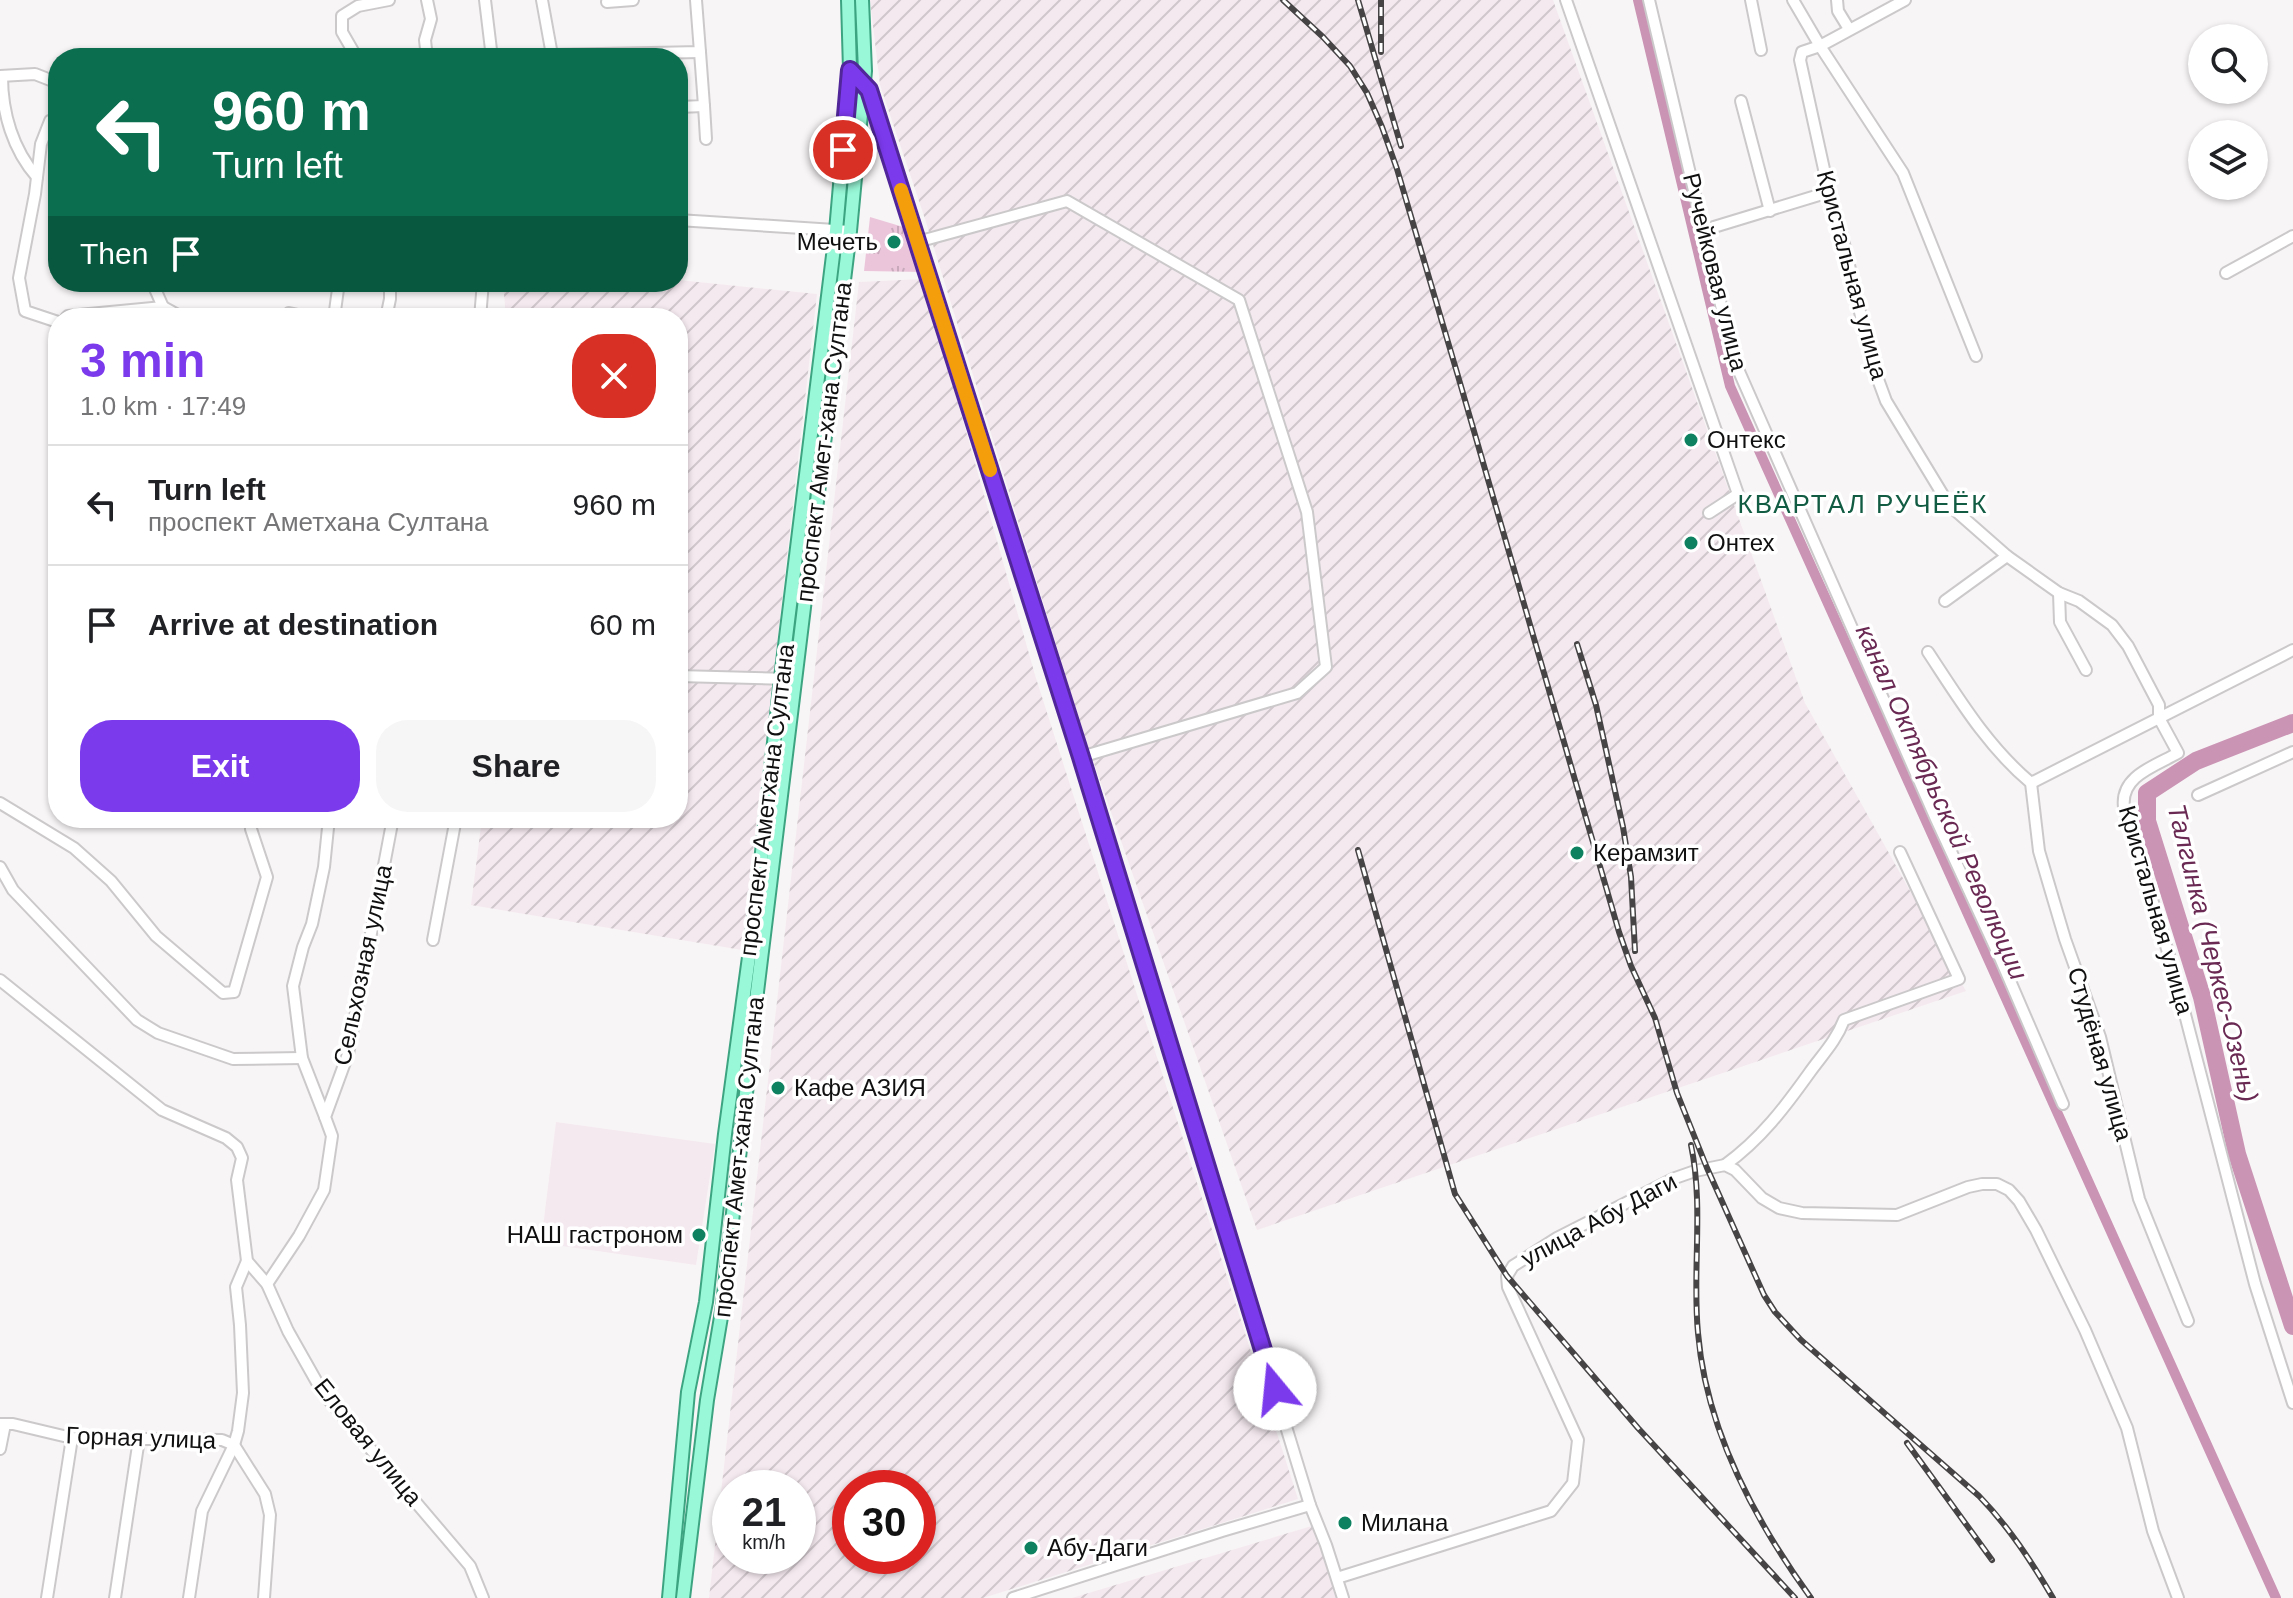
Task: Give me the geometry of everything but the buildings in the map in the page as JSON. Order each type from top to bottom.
[{"type":"main road","name":"проспект Аметхана Султана","points":[[669,1598],[688,1392],[706,1302],[836,231],[850,70],[848,0]]},
{"type":"main road","name":"проспект Амет-хана Султана","points":[[683,1598],[707,1400],[723,1305],[757,992],[850,231],[864,85],[862,0]]},
{"type":"street","points":[[351,48],[342,32],[342,16],[358,6],[389,0]]},
{"type":"street","points":[[426,48],[431,19],[427,0]]},
{"type":"street","points":[[485,0],[491,48]]},
{"type":"street","points":[[542,0],[550,48]]},
{"type":"street","points":[[607,2],[633,0]]},
{"type":"street","points":[[696,0],[706,139]]},
{"type":"street","points":[[1566,0],[1738,494],[1709,513]]},
{"type":"street","name":"Ручейковая улица","points":[[1649,0],[1734,360],[2063,1104]]},
{"type":"street","points":[[1751,0],[1761,50]]},
{"type":"street","points":[[1793,0],[1903,173],[1976,356]]},
{"type":"street","points":[[1837,0],[1838,11],[1849,29]]},
{"type":"street","points":[[1820,46],[1905,0]]},
{"type":"street","name":"Кристальная улица","points":[[1820,46],[1802,52],[1800,60],[1872,363],[1886,401],[1949,505],[2007,556],[2112,625],[2128,646],[2159,705],[2159,718],[2178,753],[2128,784],[2124,807],[2174,972],[2255,1284],[2293,1403]]},
{"type":"street","points":[[688,52],[700,52]]},
{"type":"street","points":[[850,70],[869,90],[1081,757],[1310,1505],[1343,1598]]},
{"type":"street","points":[[37,177],[24,163],[17,148],[4,106],[1,76],[35,74],[48,79]]},
{"type":"street","points":[[1741,101],[1770,211]]},
{"type":"street","points":[[688,107],[704,106]]},
{"type":"street","points":[[48,126],[41,144],[19,278],[25,311],[48,319]]},
{"type":"street","points":[[1704,230],[1829,192]]},
{"type":"street","points":[[917,242],[1067,201],[1239,300],[1307,512],[1326,667],[1297,693],[1081,757]]},
{"type":"street","points":[[688,221],[850,231]]},
{"type":"street","points":[[2226,273],[2293,236]]},
{"type":"street","points":[[152,308],[163,307],[156,292]]},
{"type":"street","points":[[1945,601],[2007,556]]},
{"type":"street","points":[[2059,593],[2060,622],[2086,670]]},
{"type":"street","points":[[1928,652],[1978,727],[2008,764],[2031,783],[2293,650]]},
{"type":"street","points":[[688,676],[795,680]]},
{"type":"street","points":[[2198,795],[2293,752]]},
{"type":"street","name":"Студёная улица","points":[[2031,783],[2039,851],[2065,939],[2100,1037],[2139,1199],[2188,1321]]},
{"type":"street","points":[[0,803],[74,848],[111,881],[156,936],[223,993],[234,992],[267,877],[251,828]]},
{"type":"street","points":[[325,1117],[302,1058],[293,986],[312,924],[324,867],[328,828]]},
{"type":"street","name":"Сельхозная улица","points":[[267,1284],[299,1236],[324,1190],[332,1136],[325,1117],[348,1054],[391,828]]},
{"type":"street","points":[[433,940],[454,828]]},
{"type":"street","points":[[1900,852],[1959,979],[1844,1020],[1836,1040],[1784,1109],[1759,1137],[1725,1165],[1735,1170],[1762,1198],[1779,1208],[1802,1213],[1897,1215],[1968,1187],[1997,1184],[2009,1190],[2036,1230],[2085,1330],[2127,1428],[2153,1531],[2178,1598]]},
{"type":"street","points":[[0,867],[13,890],[137,1020],[158,1033],[233,1059],[302,1058]]},
{"type":"street","points":[[0,980],[162,1110],[226,1138],[237,1147],[242,1158],[237,1180],[247,1261],[236,1287],[243,1393],[234,1445],[202,1511],[189,1598]]},
{"type":"street","name":"улица Абу Даги","points":[[1337,1578],[1551,1511],[1573,1483],[1578,1440],[1508,1287],[1507,1276],[1513,1266],[1557,1238],[1662,1185],[1695,1171],[1725,1165]]},
{"type":"street","name":"Еловая улица","points":[[247,1261],[267,1284],[288,1331],[323,1393],[470,1566],[483,1598]]},
{"type":"street","points":[[0,1449],[2,1424]]},
{"type":"street","name":"Горная улица","points":[[2,1424],[72,1438],[222,1440],[234,1445]]},
{"type":"street","points":[[47,1598],[72,1438]]},
{"type":"street","points":[[115,1598],[139,1439]]},
{"type":"street","points":[[234,1445],[265,1494],[270,1515],[264,1598]]},
{"type":"street","points":[[1013,1598],[1310,1505]]},
{"type":"shaded area","points":[[870,0],[1553,0],[1805,703],[1966,991],[1257,1230],[1083,732],[925,219],[880,85]]},
{"type":"shaded area","points":[[923,279],[1035,675],[1298,1499],[983,1598],[709,1598],[712,1572],[816,1574],[816,1470],[724,1470],[859,282]]},
{"type":"shaded area","points":[[688,281],[817,294],[742,950],[471,905],[481,828],[688,828],[688,308],[505,308],[504,292],[688,292]]},
{"type":"shaded area","points":[[556,1122],[715,1144],[696,1265],[541,1243]]},
{"type":"shaded area","points":[[1315,1525],[1338,1598],[1072,1598]]},
{"type":"green space","points":[[870,217],[910,229],[922,272],[864,271]]},
{"type":"waterway","name":"канал Октябрьской Революции","points":[[1638,0],[1730,386],[2276,1598]]},
{"type":"waterway","name":"Талгинка (Черкес-Озень)","points":[[2293,723],[2196,761],[2147,793],[2147,821],[2202,997],[2237,1154],[2293,1326]]},
{"type":"railway","points":[[1283,0],[1350,66],[1367,93],[1382,127],[1458,376],[1619,932],[1655,1018],[1677,1093],[1764,1295],[1801,1340],[1979,1496],[2019,1545],[2053,1598]]},
{"type":"railway","points":[[1358,0],[1401,146]]},
{"type":"railway","points":[[1381,0],[1381,52]]},
{"type":"railway","points":[[1577,644],[1596,705],[1623,827],[1631,877],[1635,951]]},
{"type":"railway","points":[[1358,850],[1455,1194],[1507,1276],[1638,1428],[1795,1598]]},
{"type":"railway","points":[[1691,1145],[1697,1192],[1698,1333],[1711,1404],[1736,1473],[1753,1506],[1811,1598]]},
{"type":"railway","points":[[1907,1443],[1992,1560]]},
{"type":"slow traffic","points":[[901,190],[990,470]]},
{"type":"place","name":"Мечеть","points":[[894,242]]},
{"type":"place","name":"Онтекс","points":[[1691,440]]},
{"type":"place","name":"Онтех","points":[[1691,543]]},
{"type":"place","name":"Керамзит","points":[[1577,853]]},
{"type":"place","name":"Кафе АЗИЯ","points":[[778,1088]]},
{"type":"place","name":"НАШ гастроном","points":[[699,1235]]},
{"type":"place","name":"Милана","points":[[1345,1523]]},
{"type":"place","name":"Абу-Даги","points":[[1031,1548]]},
{"type":"district","name":"КВАРТАЛ РУЧЕЁК","points":[[1863,504]]},
{"type":"route","points":[[843,150],[850,70],[869,90],[1081,757],[1275,1389]]}]
